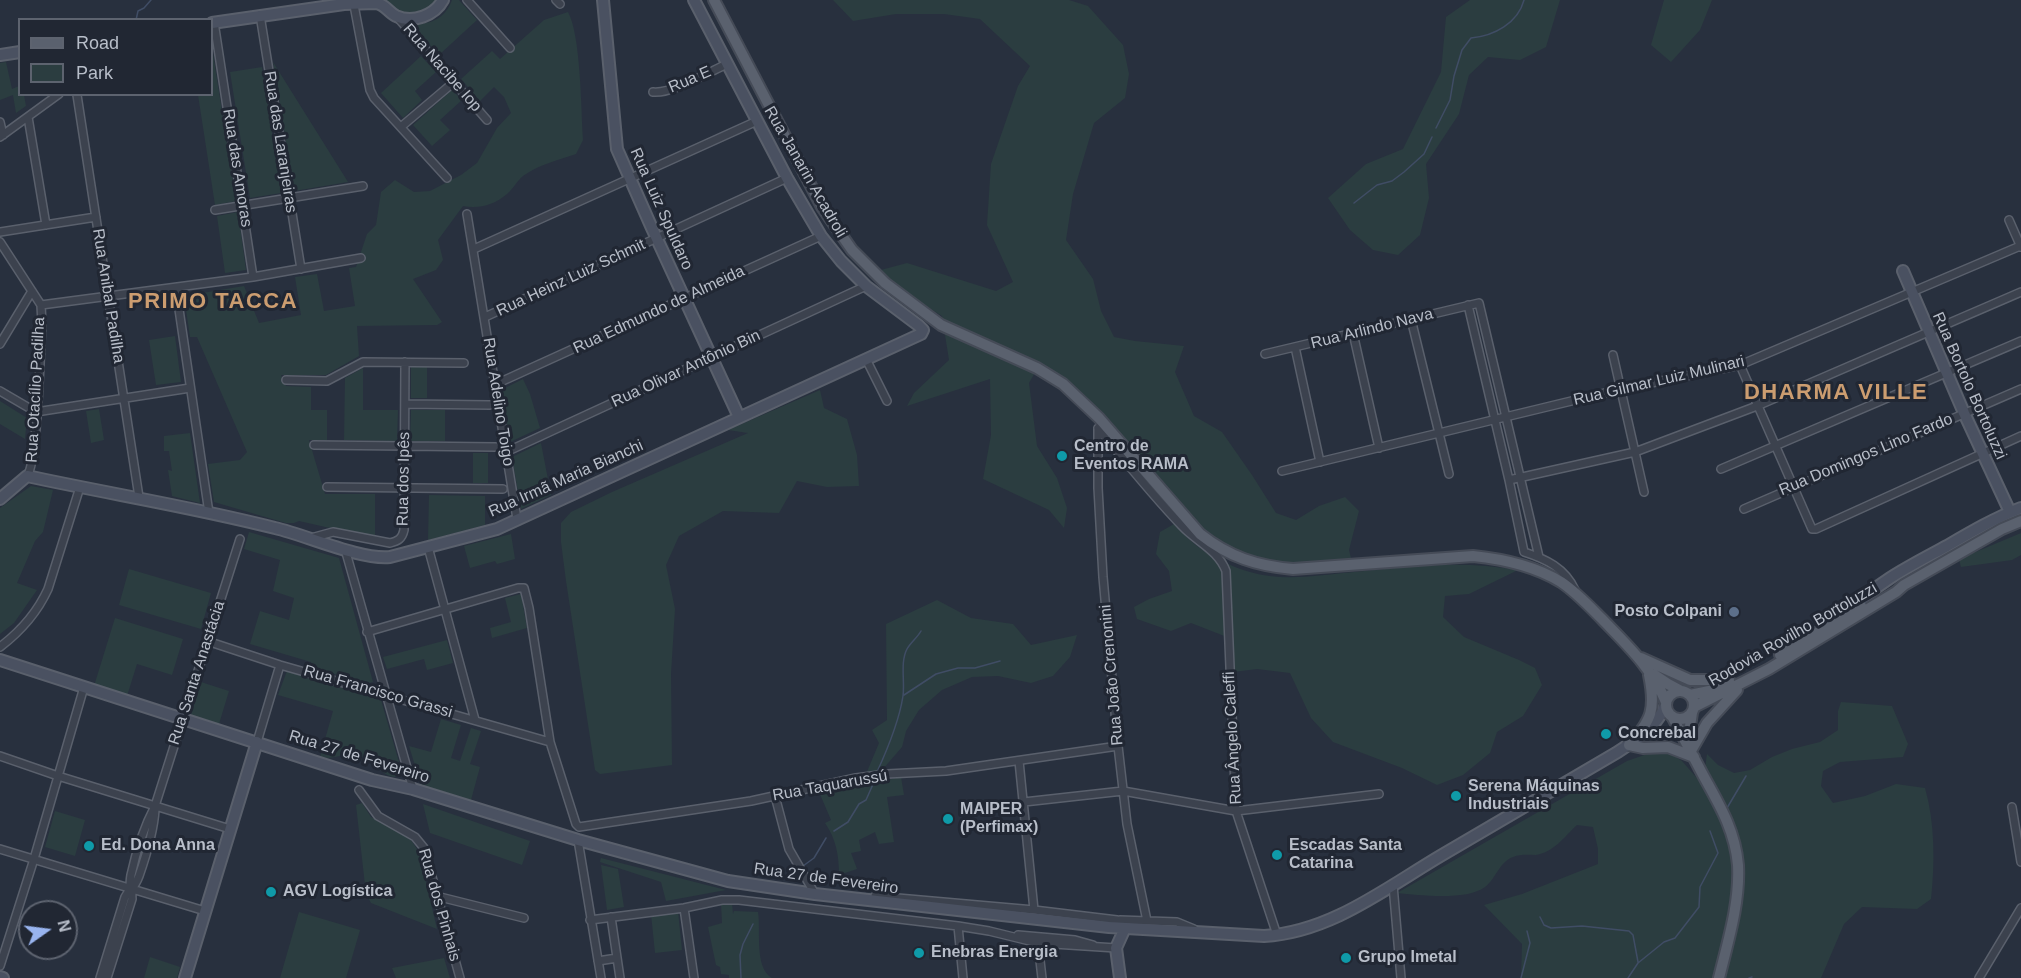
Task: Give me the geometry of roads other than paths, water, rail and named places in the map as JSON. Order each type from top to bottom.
[{"type":"main road","points":[[714,0],[822,207],[852,250],[885,283],[941,325],[1048,374],[1077,396],[1098,423],[1200,534],[1228,554],[1267,567],[1302,569],[1446,557],[1498,558],[1552,577],[1578,595],[1640,657],[1657,683],[1667,711],[1693,753],[1728,822],[1736,849],[1737,891],[1719,978]]},
{"type":"main road","name":"Rodovia Rovilho Bortoluzzi","points":[[1686,693],[1714,690],[1740,681],[1820,640],[1905,585],[2002,529],[2021,521]]},
{"type":"main road","name":"Rodovia Rovilho Bortoluzzi","points":[[1693,710],[1894,587],[1905,585]]},
{"type":"main road","points":[[1640,657],[1690,680],[1740,681]]},
{"type":"main road","points":[[1648,670],[1652,708],[1646,726],[1629,745],[1642,748],[1668,747],[1693,753]]},
{"type":"main road","points":[[1648,670],[1686,693],[1693,710],[1690,726],[1693,753]]},
{"type":"main road","points":[[1693,753],[1707,723],[1740,681]]},
{"type":"main road","points":[[1666,705],[1671,693],[1686,693]]},
{"type":"main road","points":[[1673,718],[1681,720],[1693,710]]},
{"type":"street","points":[[213,23],[340,4],[380,3],[397,16],[424,17],[439,7],[443,0]]},
{"type":"street","points":[[467,0],[510,48]]},
{"type":"street","name":"Rua Luiz Spuldaro","points":[[603,0],[617,149],[739,417]]},
{"type":"street","name":"Rua Janarin Acadroli","points":[[694,0],[787,178],[821,236],[841,261],[866,286],[918,325],[922,332]]},
{"type":"street","points":[[354,5],[370,90],[374,98],[402,126],[447,178]]},
{"type":"street","name":"Rua das Laranjeiras","points":[[260,15],[301,269]]},
{"type":"street","name":"Rua Nacibe Iop","points":[[397,16],[487,120]]},
{"type":"street","name":"Rua das Amoras","points":[[213,23],[253,278]]},
{"type":"street","points":[[0,55],[18,52]]},
{"type":"street","name":"Rua E","points":[[653,92],[660,93],[727,64]]},
{"type":"street","points":[[402,126],[454,82]]},
{"type":"street","points":[[1,136],[56,96]]},
{"type":"street","name":"Rua Anibal Padilha","points":[[77,96],[139,497]]},
{"type":"street","points":[[28,117],[46,225]]},
{"type":"street","points":[[474,249],[757,121]]},
{"type":"street","points":[[0,122],[1,136]]},
{"type":"street","name":"Rua Heinz Luiz Schmit","points":[[485,317],[787,178]]},
{"type":"street","points":[[215,210],[363,186]]},
{"type":"street","name":"Rua Adelino Toigo","points":[[467,214],[517,519]]},
{"type":"street","points":[[0,232],[96,218]]},
{"type":"street","points":[[2009,220],[2021,247]]},
{"type":"street","name":"Rua Edmundo de Almeida","points":[[496,384],[821,236]]},
{"type":"street","name":"Rua Otacílio Padilha","points":[[0,242],[41,305],[42,324],[33,461],[31,471],[27,476]]},
{"type":"street","name":"Rua Gilmar Luiz Mulinari","points":[[1282,471],[1621,389],[1740,365],[2021,247]]},
{"type":"street","points":[[41,305],[253,278],[361,258]]},
{"type":"street","name":"Rua Bortolo Bortoluzzi","points":[[1902,271],[2010,512]]},
{"type":"street","name":"Rua Olivar Antônio Bin","points":[[506,452],[866,286]]},
{"type":"street","points":[[176,289],[209,513]]},
{"type":"street","points":[[0,344],[32,291]]},
{"type":"street","points":[[1509,480],[1635,452],[1757,406],[2021,292]]},
{"type":"street","name":"Rua Arlindo Nava","points":[[1264,354],[1479,303],[1506,417]]},
{"type":"street","points":[[1468,305],[1524,552],[1539,556],[1565,573],[1578,595]]},
{"type":"street","points":[[1411,320],[1449,474]]},
{"type":"street","name":"Rua Irmã Maria Bianchi","points":[[27,476],[209,513],[383,558],[497,529],[922,332]]},
{"type":"street","points":[[1353,333],[1379,448]]},
{"type":"street","points":[[1721,469],[2021,340]]},
{"type":"street","points":[[1295,347],[1320,462]]},
{"type":"street","points":[[1613,355],[1644,492]]},
{"type":"street","points":[[866,359],[887,401]]},
{"type":"street","points":[[286,380],[327,381],[363,362],[464,363]]},
{"type":"street","name":"Rua dos Ipês","points":[[311,538],[333,532],[380,542],[397,541],[403,537],[405,362]]},
{"type":"street","points":[[1740,365],[1812,529],[1867,507],[2021,436]]},
{"type":"street","points":[[0,391],[36,412],[190,388]]},
{"type":"street","name":"Rua Domingos Lino Fardo","points":[[1744,509],[2021,389]]},
{"type":"street","points":[[405,404],[490,405]]},
{"type":"street","points":[[1506,417],[1539,556]]},
{"type":"street","name":"Rua Ângelo Caleffi","points":[[1098,423],[1184,528],[1222,561],[1226,571],[1236,811],[1278,935]]},
{"type":"street","name":"Rua João Crenonini","points":[[1098,423],[1098,488],[1103,576],[1118,746],[1127,824],[1147,921]]},
{"type":"street","points":[[314,445],[496,447]]},
{"type":"street","points":[[0,499],[27,476]]},
{"type":"street","points":[[0,647],[25,625],[41,604],[48,589],[80,487]]},
{"type":"street","points":[[327,487],[503,489]]},
{"type":"street","points":[[1850,613],[1862,598],[1905,570],[2021,508]]},
{"type":"street","name":"Rua Santa Anastácia","points":[[105,975],[121,922],[132,899],[131,889],[138,879],[140,859],[155,819],[155,806],[240,539]]},
{"type":"street","points":[[428,547],[475,720]]},
{"type":"street","points":[[345,549],[413,789]]},
{"type":"street","points":[[367,632],[524,588],[550,742],[574,819],[572,830],[567,835]]},
{"type":"street","name":"Rua Francisco Grassi","points":[[207,641],[550,742]]},
{"type":"street","name":"Rua 27 de Fevereiro","points":[[0,660],[257,741],[372,780],[413,789],[578,840],[728,880],[814,894],[1118,927],[1278,935],[1333,920],[1673,718]]},
{"type":"street","points":[[185,978],[280,664]]},
{"type":"street","points":[[0,966],[34,860],[84,687]]},
{"type":"street","name":"Rua 27 de Fevereiro","points":[[1629,745],[1658,721],[1666,705]]},
{"type":"street","name":"Rua Taquarussú","points":[[574,819],[579,827],[775,796],[855,778],[946,771],[1118,746]]},
{"type":"street","points":[[0,756],[230,829]]},
{"type":"street","points":[[1019,761],[1034,910]]},
{"type":"street","name":"Rua dos Pinhais","points":[[359,790],[378,816],[416,837],[422,843],[459,978]]},
{"type":"street","points":[[1024,802],[1123,791],[1236,811],[1379,794]]},
{"type":"street","points":[[775,796],[789,849],[814,894]]},
{"type":"street","points":[[2012,807],[2021,862]]},
{"type":"street","points":[[578,840],[601,978]]},
{"type":"street","points":[[0,849],[205,911]]},
{"type":"street","points":[[1393,885],[1392,899],[1401,978]]},
{"type":"street","points":[[832,896],[832,892],[1034,910],[1118,927],[1147,921],[1177,922],[1196,930]]},
{"type":"street","points":[[436,896],[524,918]]},
{"type":"street","points":[[590,920],[684,908],[722,900],[739,900],[958,926],[1038,943],[1116,948]]},
{"type":"street","points":[[874,901],[874,916]]},
{"type":"street","points":[[684,908],[694,978]]},
{"type":"street","points":[[1979,978],[2021,908]]},
{"type":"street","points":[[611,917],[620,978]]},
{"type":"street","points":[[958,926],[963,978]]},
{"type":"street","points":[[1118,927],[1116,948],[1120,978]]},
{"type":"street","points":[[1001,934],[1075,940],[1094,946]]},
{"type":"street","points":[[1038,943],[1042,978]]},
{"type":"street","points":[[598,961],[617,958]]},
{"type":"waterway","points":[[136,18],[138,11],[151,0]]},
{"type":"waterway","points":[[1436,128],[1450,100],[1462,50],[1471,38],[1496,31],[1511,22],[1524,0]]},
{"type":"waterway","points":[[1354,203],[1377,185],[1392,181],[1404,172],[1424,154],[1432,137]]},
{"type":"waterway","points":[[877,772],[899,715],[905,654],[921,631]]},
{"type":"waterway","points":[[904,695],[936,674],[958,668],[975,668],[1000,661]]},
{"type":"waterway","points":[[1727,808],[1746,776]]},
{"type":"waterway","points":[[834,831],[848,822],[859,804],[866,800],[874,782]]},
{"type":"waterway","points":[[1628,978],[1638,963],[1664,942],[1675,938],[1699,907],[1700,887],[1718,853],[1710,831]]},
{"type":"waterway","points":[[803,866],[814,858],[826,838]]},
{"type":"waterway","points":[[1540,917],[1544,925],[1551,928],[1582,926],[1629,931],[1633,935],[1638,962]]},
{"type":"waterway","points":[[741,978],[740,955],[753,924]]},
{"type":"waterway","points":[[1521,978],[1530,943],[1527,931]]},
{"type":"place","name":"Centro de Eventos RAMA","points":[[1062,456]]},
{"type":"place","name":"Posto Colpani","points":[[1734,612]]},
{"type":"place","name":"Concrebal","points":[[1606,734]]},
{"type":"place","name":"Serena Máquinas Industriais","points":[[1456,796]]},
{"type":"place","name":"MAIPER (Perfimax)","points":[[948,819]]},
{"type":"place","name":"Ed. Dona Anna","points":[[89,846]]},
{"type":"place","name":"Escadas Santa Catarina","points":[[1277,855]]},
{"type":"place","name":"AGV Logística","points":[[271,892]]},
{"type":"place","name":"Enebras Energia","points":[[919,953]]},
{"type":"place","name":"Grupo Imetal","points":[[1346,958]]},
{"type":"district","name":"PRIMO TACCA","points":[[213,302]]},
{"type":"district","name":"DHARMA VILLE","points":[[1836,393]]}]
